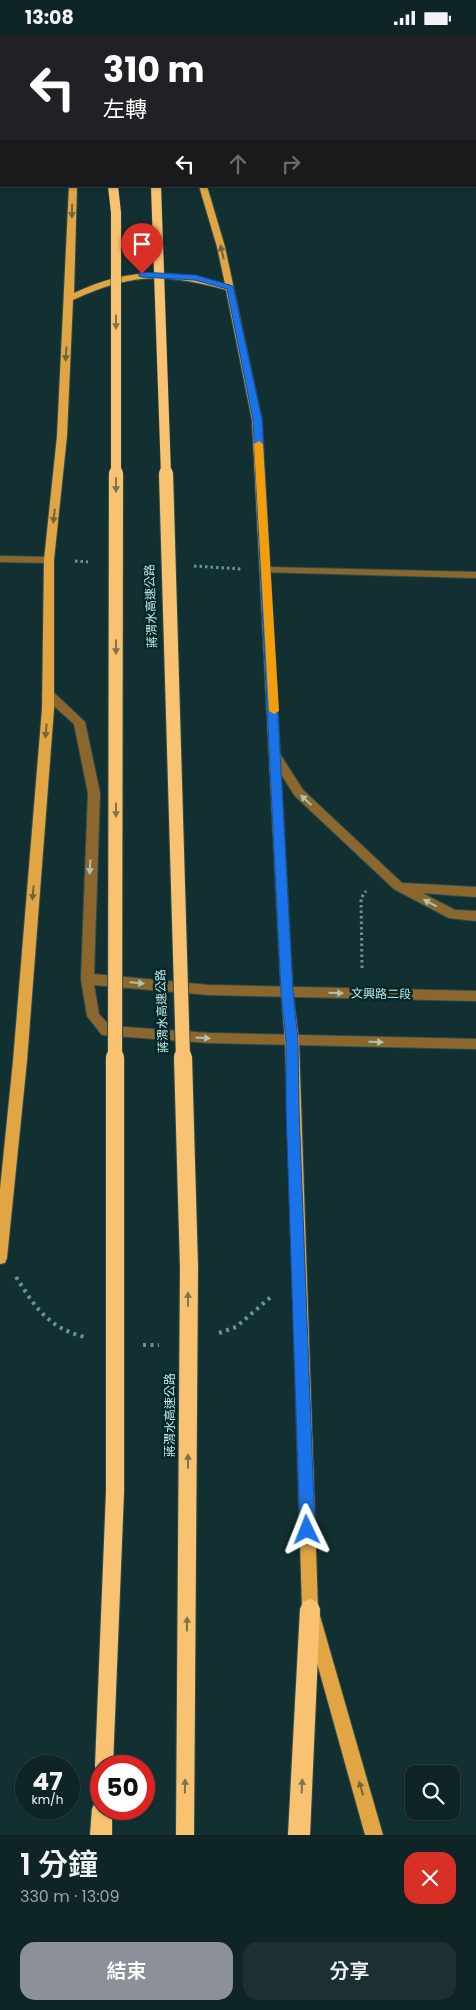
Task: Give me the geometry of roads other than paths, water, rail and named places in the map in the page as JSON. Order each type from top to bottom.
[{"type":"highway","points":[[104,1755],[116,1493],[116,213],[113,187]]},
{"type":"highway","name":"蔣渭水高速公路","points":[[156,187],[159,223],[188,1268],[184,1835]]},
{"type":"highway","points":[[299,1835],[310,1609]]},
{"type":"highway","points":[[101,1835],[102,1820]]},
{"type":"main road","points":[[0,1258],[20,1061],[48,693],[49,560],[62,437],[73,187]]},
{"type":"main road","points":[[203,187],[221,247],[257,420],[287,992],[292,1041],[310,1609],[374,1835]]},
{"type":"main road","points":[[69,299],[96,285],[122,277],[142,274],[196,277],[230,287]]},
{"type":"street","points":[[0,559],[49,560]]},
{"type":"street","points":[[266,570],[476,575]]},
{"type":"street","points":[[48,693],[79,722],[94,793],[87,979],[93,1016],[107,1031],[292,1041],[476,1044]]},
{"type":"street","points":[[276,757],[299,793],[398,886],[453,915],[476,916]]},
{"type":"street","points":[[398,886],[476,892]]},
{"type":"street","name":"文興路二段","points":[[87,979],[209,990],[476,996]]}]
